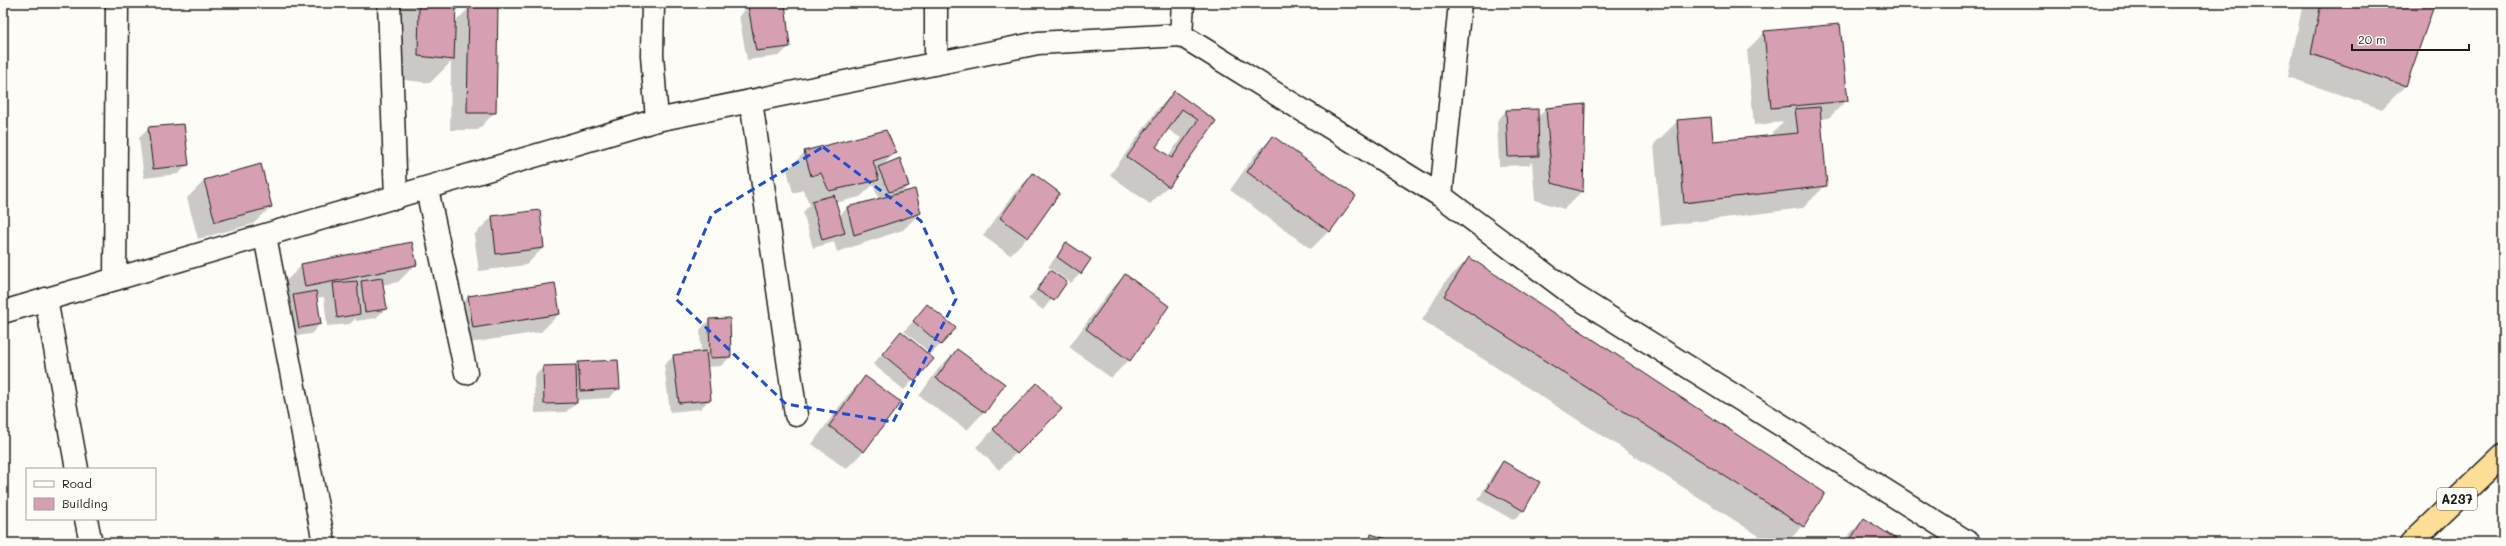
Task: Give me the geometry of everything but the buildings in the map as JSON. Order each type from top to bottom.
[{"type":"highway","name":"A237","points":[[2412,543],[2503,455]]},
{"type":"street","points":[[115,279],[117,3]]},
{"type":"street","points":[[389,3],[396,198]]},
{"type":"street","points":[[653,3],[652,54],[657,120]]},
{"type":"street","points":[[936,3],[936,62]]},
{"type":"street","points":[[1181,35],[1183,3]]},
{"type":"street","points":[[1441,196],[1460,3]]},
{"type":"street","points":[[3,312],[427,189],[657,120],[936,62],[1038,43],[1181,35],[1441,196],[1572,294],[1969,543]]},
{"type":"street","points":[[751,101],[796,415]]},
{"type":"street","points":[[427,189],[466,373]]},
{"type":"street","points":[[265,236],[324,543]]},
{"type":"street","points":[[46,299],[77,468]]},
{"type":"street","points":[[86,520],[91,543]]},
{"type":"highlighted area","points":[[823,147],[921,221],[956,299],[893,422],[786,404],[676,299],[712,214]]}]
